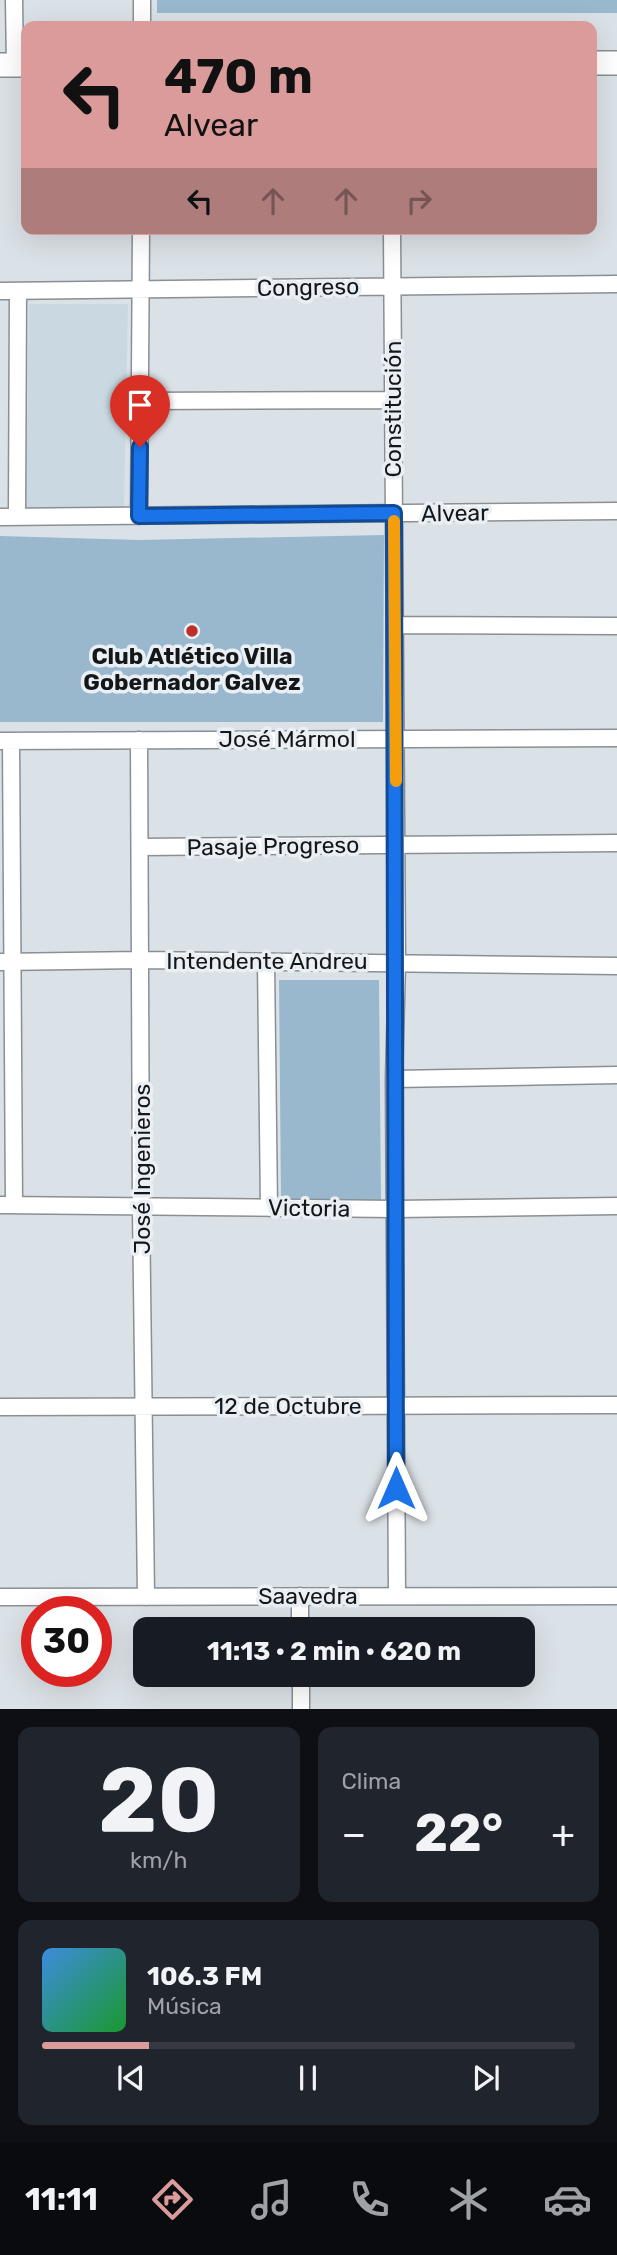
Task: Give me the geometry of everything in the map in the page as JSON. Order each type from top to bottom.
[{"type":"street","points":[[14,0],[14,65]]},
{"type":"street","points":[[142,0],[142,21]]},
{"type":"street","points":[[597,63],[617,63]]},
{"type":"street","points":[[139,516],[141,235]]},
{"type":"street","name":"Constitución","points":[[392,235],[397,962],[394,1079],[397,1596]]},
{"type":"street","name":"Congreso","points":[[0,291],[617,284]]},
{"type":"street","points":[[8,517],[18,290]]},
{"type":"street","points":[[140,401],[393,400]]},
{"type":"street","name":"Alvear","points":[[8,517],[617,511]]},
{"type":"street","points":[[395,625],[617,626]]},
{"type":"street","name":"José Mármol","points":[[6,741],[617,738]]},
{"type":"street","name":"José Ingenieros","points":[[139,740],[146,1597]]},
{"type":"street","points":[[6,741],[7,1205]]},
{"type":"street","name":"Pasaje Progreso","points":[[140,847],[617,843]]},
{"type":"street","name":"Intendente Andreu","points":[[6,962],[141,960],[617,966]]},
{"type":"street","points":[[266,962],[269,1208]]},
{"type":"street","points":[[394,1079],[617,1075]]},
{"type":"street","name":"Victoria","points":[[7,1205],[395,1209],[617,1206]]},
{"type":"street","name":"12 de Octubre","points":[[0,1407],[617,1405]]},
{"type":"street","points":[[300,1595],[300,1617]]},
{"type":"street","name":"Saavedra","points":[[0,1597],[617,1596]]},
{"type":"street","points":[[300,1687],[301,1709]]},
{"type":"shaded area","points":[[157,0],[617,0],[617,13],[157,13]]},
{"type":"shaded area","points":[[29,304],[128,304],[124,508],[26,508]]},
{"type":"shaded area","name":"Club Atlético Villa Gobernador Galvez","points":[[384,535],[383,722],[0,722],[0,536],[139,540]]},
{"type":"shaded area","points":[[279,980],[379,980],[381,1200],[281,1201]]},
{"type":"slow traffic","points":[[394,521],[396,781]]},
{"type":"place","name":"Club Atlético Villa Gobernador Galvez","points":[[192,631]]},
{"type":"route","points":[[140,447],[139,516],[394,513],[396,1488]]}]
